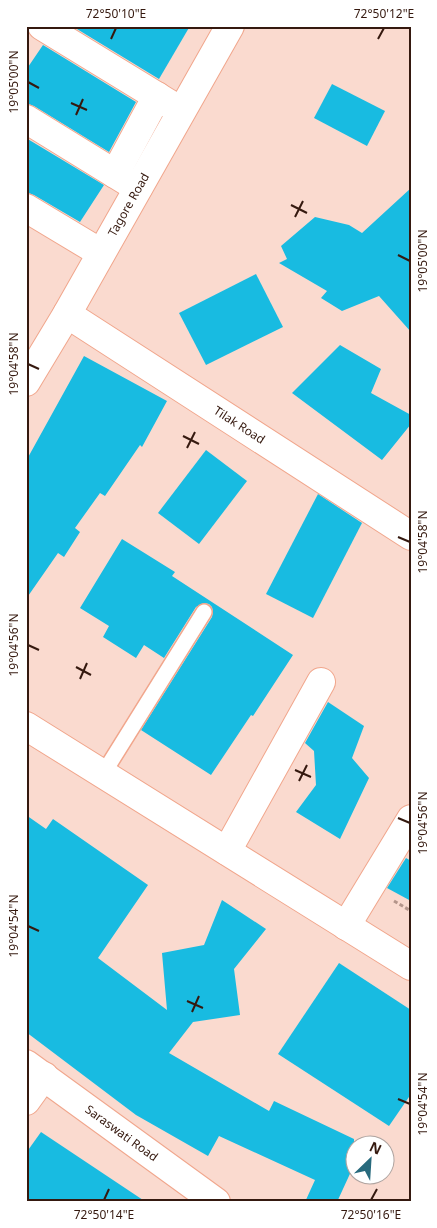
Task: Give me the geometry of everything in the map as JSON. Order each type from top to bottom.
[{"type":"street","points":[[42,26],[181,111]]},
{"type":"street","name":"Tagore Road","points":[[26,382],[230,26]]},
{"type":"street","points":[[115,174],[157,96]]},
{"type":"street","points":[[26,119],[138,188]]},
{"type":"street","points":[[26,208],[101,253]]},
{"type":"street","name":"Tilak Road","points":[[66,314],[411,536]]},
{"type":"street","points":[[228,851],[321,682]]},
{"type":"street","points":[[26,726],[411,966]]},
{"type":"street","points":[[346,926],[411,819]]},
{"type":"street","points":[[26,1101],[35,1070]]},
{"type":"street","name":"Saraswati Road","points":[[35,1070],[216,1202]]},
{"type":"lane","points":[[103,774],[204,612]]},
{"type":"building","points":[[72,26],[190,26],[159,79]]},
{"type":"building","points":[[43,45],[136,102],[109,152],[26,103],[26,70]]},
{"type":"building","points":[[332,84],[385,111],[367,146],[314,118]]},
{"type":"building","points":[[26,138],[104,185],[80,222],[26,192]]},
{"type":"building","points":[[411,188],[411,332],[379,296],[342,311],[321,298],[327,291],[279,263],[287,259],[281,246],[315,217],[349,225],[362,233]]},
{"type":"building","points":[[256,274],[283,327],[206,365],[179,313]]},
{"type":"building","points":[[340,345],[381,369],[371,393],[411,415],[411,424],[382,460],[292,393]]},
{"type":"building","points":[[84,356],[167,401],[142,447],[140,445],[105,496],[100,493],[75,528],[80,532],[64,557],[58,553],[26,599],[26,461]]},
{"type":"building","points":[[206,450],[247,481],[199,544],[158,513]]},
{"type":"building","points":[[318,494],[362,523],[313,618],[266,594]]},
{"type":"building","points":[[122,539],[175,572],[172,576],[293,655],[211,775],[141,730],[212,617],[212,607],[204,603],[196,607],[164,658],[144,645],[136,658],[103,637],[109,626],[80,608]]},
{"type":"building","points":[[328,702],[364,726],[352,758],[369,778],[340,839],[296,812],[316,785],[314,751],[305,743]]},
{"type":"building","points":[[26,815],[46,829],[53,819],[148,885],[98,958],[167,1010],[162,953],[204,945],[222,900],[266,929],[234,969],[240,1015],[193,1022],[169,1053],[269,1111],[274,1101],[348,1136],[344,1136],[344,1186],[337,1202],[305,1202],[315,1180],[219,1136],[208,1156],[136,1115],[26,1032]]},
{"type":"building","points":[[406,858],[411,861],[411,901],[387,888]]},
{"type":"building","points":[[339,963],[411,1010],[411,1094],[389,1126],[278,1054]]},
{"type":"building","points":[[41,1132],[146,1202],[26,1202],[26,1153]]}]
